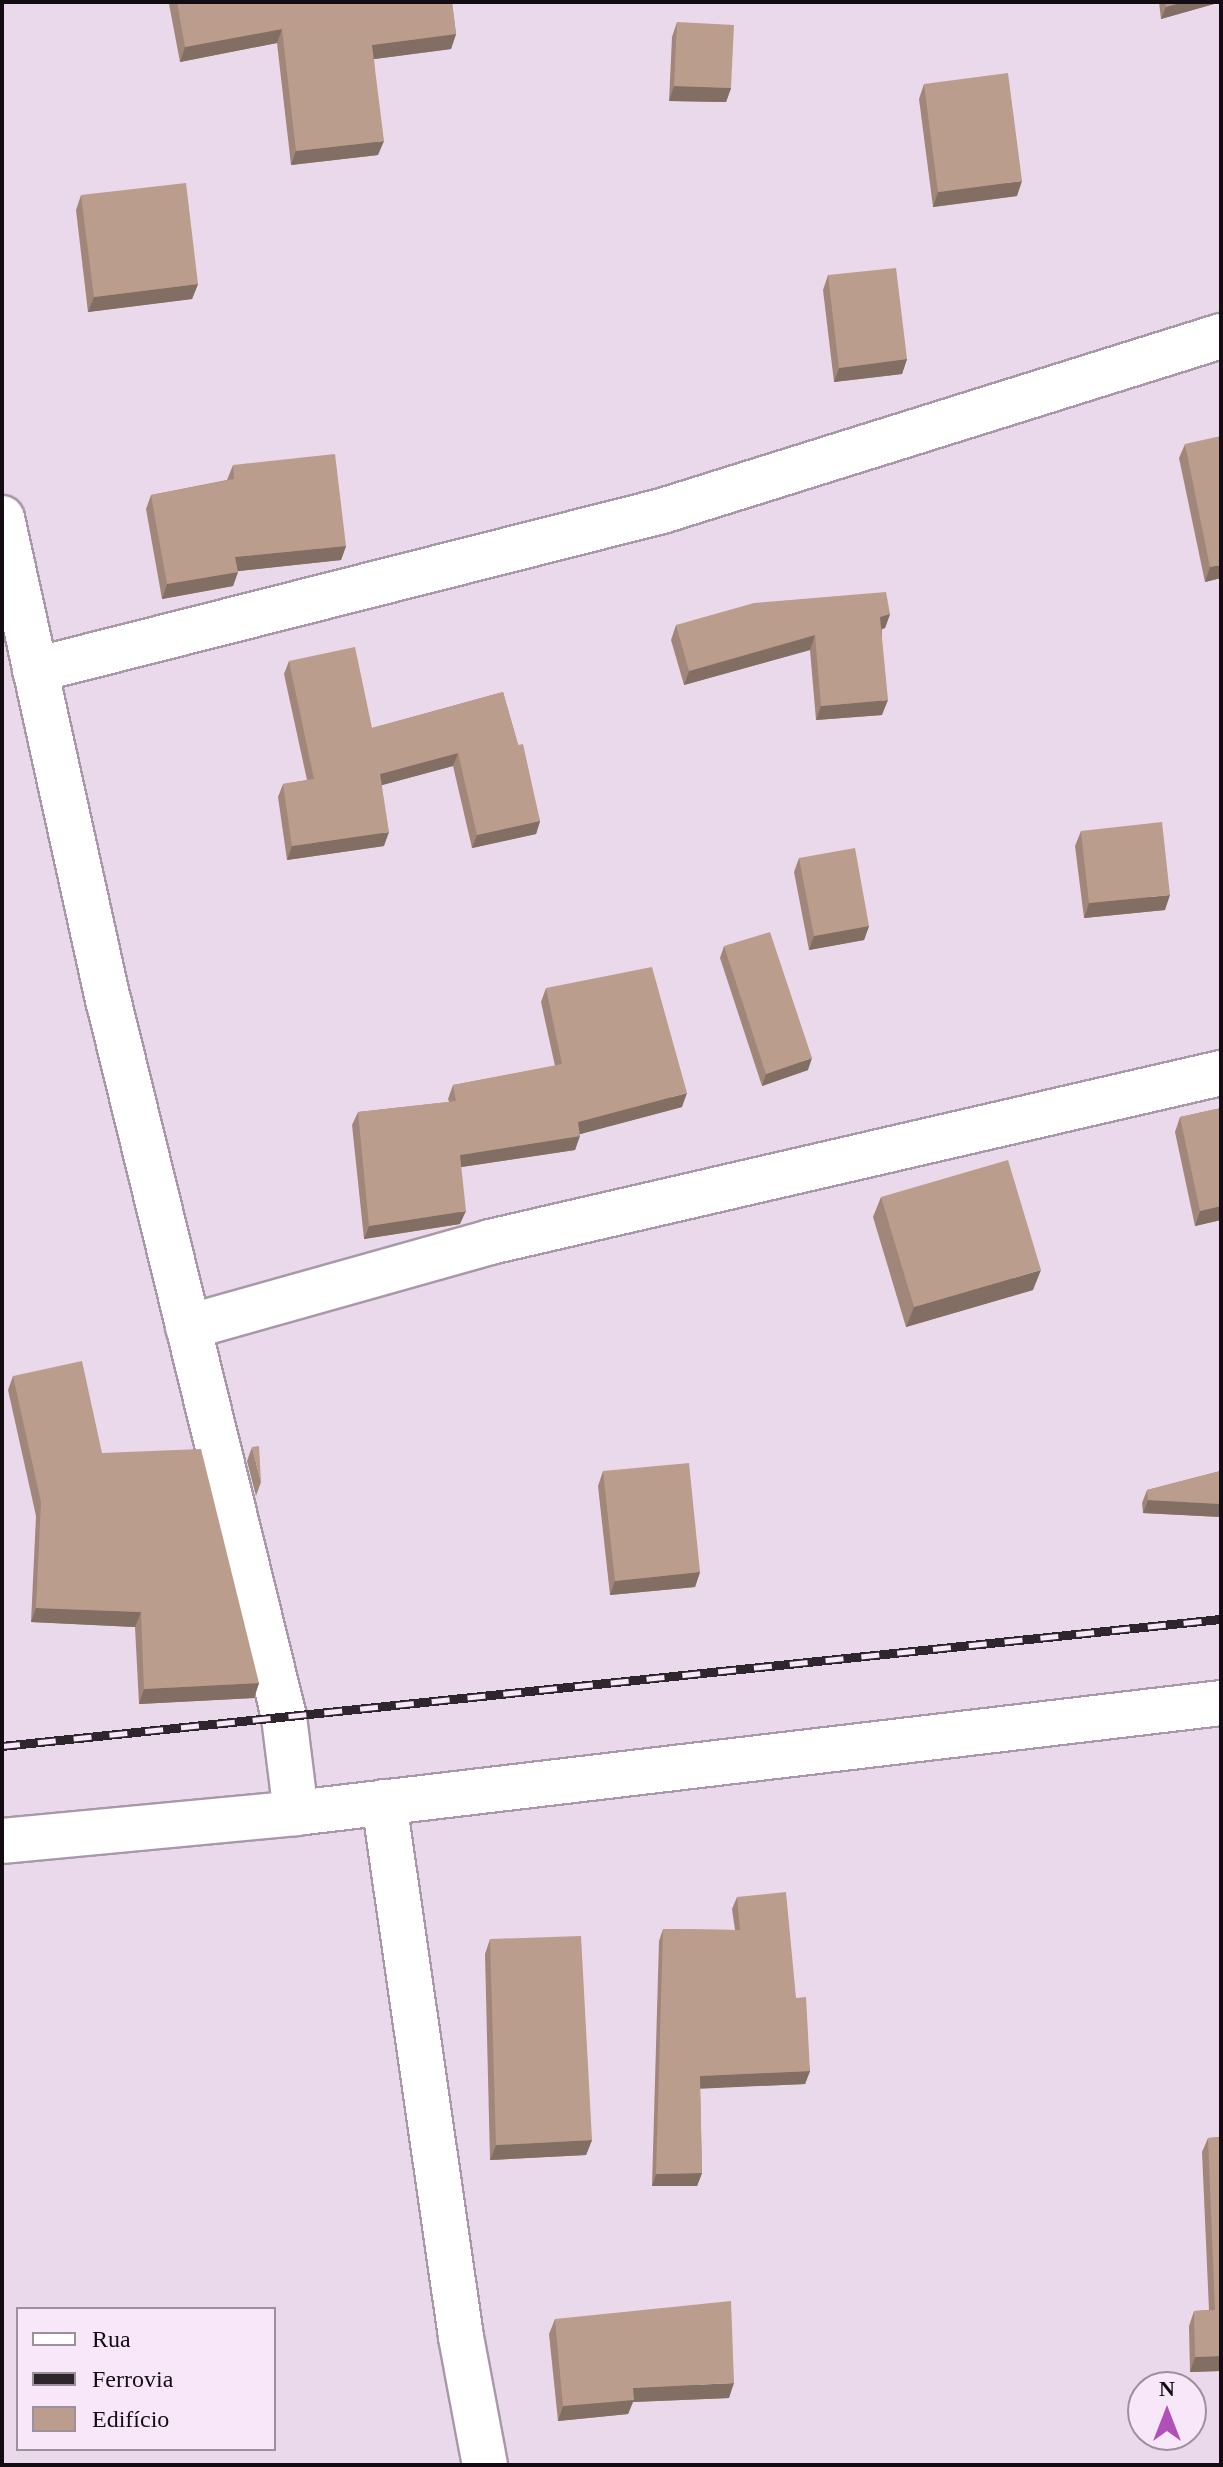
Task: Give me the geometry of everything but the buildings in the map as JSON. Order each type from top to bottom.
[{"type":"street","points":[[35,670],[662,511],[1221,336]]},
{"type":"street","points":[[2,518],[188,1327],[284,1717],[296,1813]]},
{"type":"street","points":[[188,1327],[490,1242],[1221,1073]]},
{"type":"street","points":[[2,1841],[296,1813],[1221,1703]]},
{"type":"street","points":[[384,1802],[461,2337],[485,2465]]},
{"type":"railway","points":[[2,1746],[1221,1619]]}]
